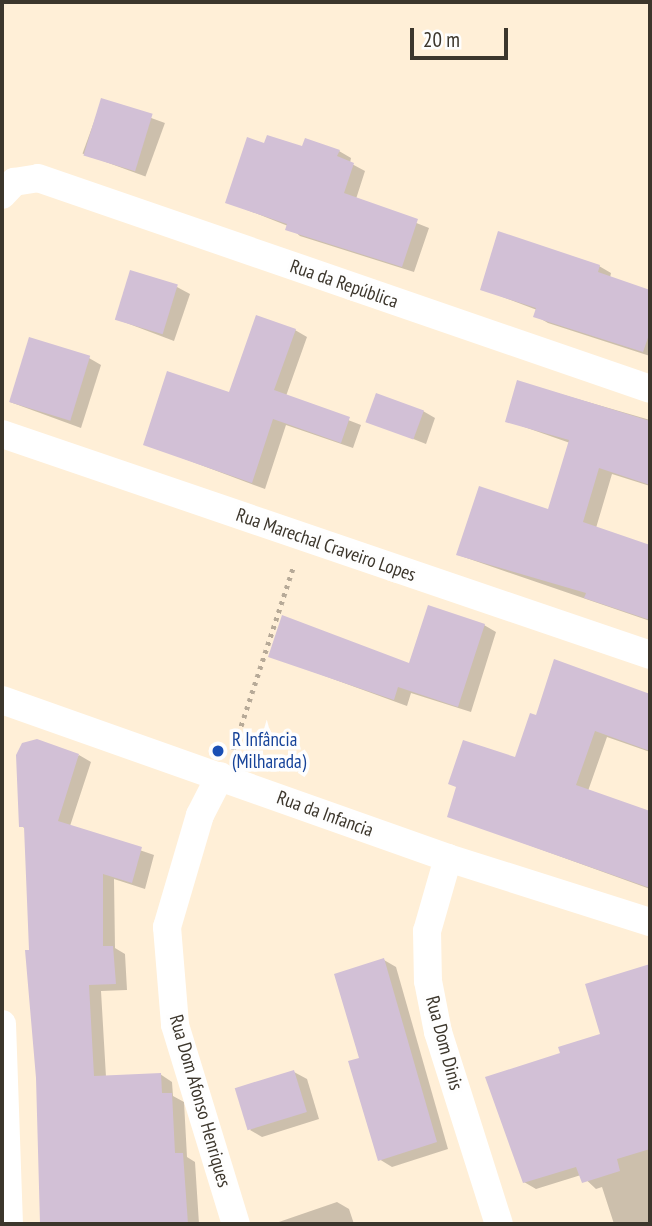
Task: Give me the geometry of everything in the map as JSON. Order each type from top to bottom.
[{"type":"street","name":"Rua da República","points":[[2,195],[14,182],[38,178],[650,389]]},
{"type":"street","name":"Rua Marechal Craveiro Lopes","points":[[2,434],[650,656]]},
{"type":"street","name":"Rua da Infancia","points":[[2,700],[226,765],[448,858],[650,922]]},
{"type":"street","name":"Rua Dom Afonso Henriques","points":[[226,765],[200,815],[167,927],[175,1026],[236,1224]]},
{"type":"street","name":"Rua Dom Dinis","points":[[448,858],[427,931],[428,981],[438,1032],[499,1224]]},
{"type":"street","points":[[2,1024],[9,1224]]},
{"type":"path","points":[[226,765],[303,537]]},
{"type":"building","points":[[101,98],[153,114],[135,171],[83,155]]},
{"type":"building","points":[[267,135],[302,146],[305,138],[340,150],[337,156],[354,163],[344,193],[418,219],[402,267],[285,230],[287,224],[225,203],[247,137],[264,143]]},
{"type":"building","points":[[498,231],[600,265],[598,272],[650,290],[650,332],[643,352],[533,317],[536,308],[480,290]]},
{"type":"building","points":[[130,270],[178,285],[163,334],[115,320]]},
{"type":"building","points":[[256,315],[296,329],[274,390],[350,417],[341,443],[273,419],[252,483],[143,445],[167,371],[229,392]]},
{"type":"building","points":[[29,337],[90,356],[70,421],[9,402]]},
{"type":"building","points":[[517,380],[650,421],[650,485],[599,468],[583,522],[650,545],[650,620],[584,598],[586,593],[456,555],[479,486],[548,509],[569,440],[505,422]]},
{"type":"building","points":[[376,393],[424,410],[413,440],[365,422]]},
{"type":"building","points":[[428,605],[485,624],[458,707],[398,687],[394,700],[268,657],[282,615],[409,663]]},
{"type":"building","points":[[554,659],[650,694],[650,751],[595,731],[576,785],[650,811],[650,888],[447,817],[456,787],[448,784],[463,740],[515,757],[530,713],[536,715]]},
{"type":"building","points":[[37,739],[79,754],[58,821],[142,847],[132,883],[103,874],[103,946],[113,946],[116,984],[89,985],[94,1076],[161,1073],[162,1093],[172,1093],[175,1153],[183,1153],[188,1224],[40,1224],[36,1078],[25,950],[29,950],[24,827],[19,827],[16,755],[22,743]]},
{"type":"building","points":[[384,958],[437,1142],[378,1161],[348,1061],[359,1058],[334,974]]},
{"type":"building","points":[[650,964],[650,1149],[617,1159],[620,1171],[582,1183],[576,1167],[523,1183],[485,1077],[560,1053],[558,1047],[600,1034],[585,984]]},
{"type":"building","points":[[294,1070],[307,1112],[248,1130],[235,1088]]},
{"type":"place","name":"R Infância (Milharada)","points":[[218,751]]}]
